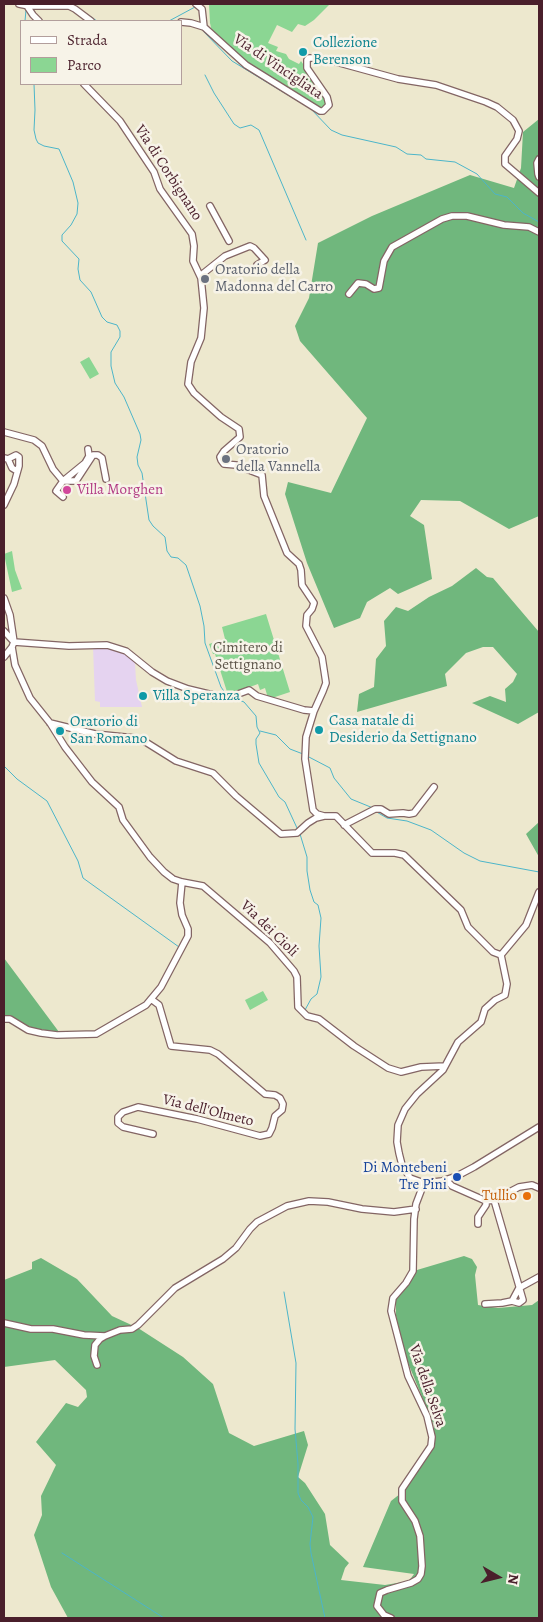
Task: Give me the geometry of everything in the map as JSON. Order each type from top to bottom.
[{"type":"street","points":[[19,4],[27,6],[69,6],[90,20]]},
{"type":"street","points":[[196,4],[202,9],[204,27]]},
{"type":"street","points":[[27,6],[38,20]]},
{"type":"street","name":"Via di Vincigliata","points":[[182,22],[204,27],[246,65],[323,112],[329,105],[328,97],[307,68],[307,60],[309,58],[336,62],[398,79],[436,85],[492,104],[513,120],[519,131],[517,139],[505,156],[505,164],[539,193]]},
{"type":"street","name":"Via di Corbignano","points":[[85,85],[120,121],[154,172],[160,190],[192,234],[194,246],[193,261],[200,276],[203,296],[201,338],[191,362],[188,384],[194,393],[221,417],[239,429],[240,437],[224,452],[220,457],[221,460],[224,464],[236,465],[262,474],[264,496],[287,553],[299,564],[302,585],[314,603],[314,606],[307,615],[306,626],[322,657],[326,683],[314,711]]},
{"type":"street","points":[[539,159],[539,177]]},
{"type":"street","name":"Via di Corbignano","points":[[210,206],[232,246]]},
{"type":"street","points":[[349,294],[358,283],[366,284],[374,289],[379,288],[384,261],[392,248],[442,219],[452,216],[467,216],[504,225],[529,227],[539,232]]},
{"type":"street","points":[[200,276],[225,256],[232,246],[253,246],[265,260],[257,265]]},
{"type":"street","points":[[4,432],[34,440],[42,446],[53,469],[63,481],[76,482],[92,455],[98,455],[102,458],[106,479]]},
{"type":"street","points":[[63,497],[56,491],[63,481],[85,463],[89,456],[88,450]]},
{"type":"street","points":[[4,506],[14,484],[17,471],[19,457],[16,455],[6,459],[12,468],[17,471]]},
{"type":"street","name":"Via dei Cioli","points":[[4,598],[10,615],[15,666],[27,692],[65,747],[92,782],[118,807],[123,820],[150,857],[164,872],[173,879],[198,884],[210,890],[281,954],[297,978],[298,1007],[308,1016],[319,1019],[354,1046],[388,1068],[402,1072],[421,1067],[445,1066]]},
{"type":"street","points":[[4,631],[13,645]]},
{"type":"street","points":[[13,645],[107,645],[126,651],[152,672],[167,681],[188,689],[230,697],[248,690],[257,696],[304,710],[314,711],[306,737],[306,759],[313,810],[317,814],[324,816],[336,816],[372,853],[404,855],[461,910],[468,927],[493,952],[501,955],[503,958],[507,984],[506,995],[495,1000],[485,1009],[481,1022],[458,1042],[445,1066],[435,1079],[417,1094],[405,1109],[398,1125],[397,1142],[402,1165],[410,1178],[424,1183],[446,1180],[474,1167],[539,1127]]},
{"type":"street","points":[[4,657],[13,645]]},
{"type":"street","points":[[50,723],[95,734],[134,738],[144,741],[176,761],[213,773],[236,796],[281,834],[297,833],[308,823],[324,816]]},
{"type":"street","points":[[344,825],[376,809],[381,809],[389,814],[414,813],[434,787]]},
{"type":"street","points":[[4,1019],[10,1019],[28,1030],[41,1033],[86,1035],[96,1034],[143,1007],[161,988],[188,936],[188,929],[182,915],[180,903],[182,882]]},
{"type":"street","points":[[501,955],[526,925],[539,892]]},
{"type":"street","name":"Via dell'Olmeto","points":[[151,999],[159,1005],[171,1046],[210,1050],[218,1054],[265,1094],[275,1095],[280,1098],[283,1104],[282,1110],[274,1116],[269,1134],[260,1136],[197,1119],[138,1107],[122,1112],[118,1118],[118,1123],[123,1127],[153,1134]]},
{"type":"street","points":[[446,1180],[452,1186],[486,1200],[494,1200],[519,1187],[532,1185],[539,1188]]},
{"type":"street","name":"Via della Selva","points":[[391,1618],[384,1615],[377,1606],[380,1593],[411,1584],[418,1580],[421,1574],[420,1536],[415,1521],[402,1501],[402,1489],[431,1446],[432,1437],[427,1416],[408,1376],[391,1311],[393,1298],[406,1283],[413,1271],[416,1209],[424,1183]]},
{"type":"street","points":[[478,1224],[478,1217],[486,1205],[486,1200]]},
{"type":"street","points":[[485,1304],[512,1301],[519,1303],[523,1300],[494,1200]]},
{"type":"street","points":[[97,1365],[94,1359],[95,1345],[100,1338],[120,1330],[132,1329],[138,1325],[175,1288],[223,1259],[236,1248],[257,1222],[287,1206],[309,1201],[394,1212],[416,1209]]},
{"type":"street","points":[[512,1301],[519,1288],[539,1277]]},
{"type":"street","points":[[4,1323],[31,1329],[53,1329],[73,1334],[104,1336]]},
{"type":"shaded area","points":[[93,647],[121,650],[132,657],[135,664],[136,680],[142,707],[100,707],[100,702],[95,701]]},
{"type":"green space","points":[[209,4],[330,4],[314,20],[305,26],[298,24],[292,32],[277,25],[268,43],[278,47],[276,51],[286,54],[289,59],[299,64],[301,61],[327,99],[328,104],[321,110],[246,62],[212,32]]},
{"type":"green space","points":[[539,119],[539,516],[509,529],[460,501],[421,500],[410,516],[424,525],[432,579],[398,594],[390,588],[367,602],[360,618],[334,628],[307,563],[285,494],[288,482],[331,493],[367,418],[300,341],[295,326],[309,298],[318,243],[372,216],[470,175],[514,188],[521,168],[523,132]]},
{"type":"green space","points":[[89,357],[99,374],[90,379],[80,362]]},
{"type":"green space","points":[[12,551],[15,570],[22,589],[12,592],[4,554]]},
{"type":"green space","points":[[476,568],[487,577],[493,578],[539,632],[539,712],[518,724],[472,703],[490,696],[506,702],[505,689],[513,682],[517,674],[493,647],[483,647],[466,653],[445,674],[447,686],[357,712],[359,694],[374,687],[376,659],[386,646],[384,621],[396,607],[408,611],[429,597],[452,586]]},
{"type":"green space","name":"Cimitero di Settignano","points":[[266,614],[290,692],[268,698],[265,688],[260,690],[258,684],[228,695],[215,654],[213,654],[209,644],[225,639],[222,627]]},
{"type":"green space","points":[[539,822],[539,857],[526,834]]},
{"type":"green space","points":[[4,958],[59,1032],[32,1028],[10,1017],[4,1017]]},
{"type":"green space","points":[[263,991],[268,1000],[250,1010],[245,1000]]},
{"type":"green space","points":[[464,1256],[472,1259],[477,1267],[475,1275],[478,1305],[498,1308],[532,1305],[539,1300],[539,1618],[68,1618],[51,1587],[34,1535],[42,1515],[41,1496],[56,1465],[36,1442],[66,1403],[78,1407],[87,1397],[86,1390],[55,1360],[4,1367],[4,1280],[32,1269],[32,1262],[41,1258],[77,1279],[112,1316],[138,1328],[183,1357],[213,1384],[229,1433],[254,1446],[304,1431],[308,1445],[298,1477],[305,1483],[325,1514],[330,1545],[349,1563],[341,1580],[385,1585],[409,1581],[414,1574],[363,1567],[391,1501],[405,1490],[433,1447],[434,1426],[406,1358],[396,1316],[396,1299],[417,1270]]},
{"type":"waterway","points":[[72,4],[76,6]]},
{"type":"waterway","points":[[171,20],[195,7]]},
{"type":"waterway","points":[[25,20],[26,10]]},
{"type":"waterway","points":[[81,10],[96,20]]},
{"type":"waterway","points":[[203,29],[232,61],[311,109],[331,130],[342,135],[396,147],[407,154],[421,155],[426,159],[455,162],[477,174],[495,194],[507,197],[523,213],[539,222]]},
{"type":"waterway","points":[[205,75],[234,124],[240,128],[251,125],[259,130],[306,240]]},
{"type":"waterway","points":[[34,85],[34,130],[36,139],[38,143],[44,146],[59,149],[73,182],[78,203],[77,214],[71,225],[62,235],[62,241],[79,259],[80,280],[91,292],[102,317],[107,322],[117,325],[120,331],[120,337],[111,352],[111,366],[115,383],[124,397],[140,434],[141,440],[137,457],[142,473],[149,520],[165,537],[167,551],[171,557],[178,558],[186,565],[200,606],[205,643],[221,687],[226,694]]},
{"type":"waterway","points":[[234,698],[244,702],[256,716],[257,727],[260,733],[256,739],[259,763],[279,797],[285,802],[297,828]]},
{"type":"waterway","points":[[260,731],[276,735],[290,749],[303,754]]},
{"type":"waterway","points":[[307,756],[330,768],[334,778],[351,799],[373,808]]},
{"type":"waterway","points":[[4,766],[17,779],[47,801],[78,861],[83,878],[179,947]]},
{"type":"waterway","points":[[375,811],[387,818],[407,821],[431,830],[464,853],[480,861],[539,872]]},
{"type":"waterway","points":[[300,834],[307,857],[310,890],[314,902],[318,905],[321,918],[319,946],[321,977],[317,994],[311,999],[305,1010]]},
{"type":"waterway","points":[[284,1292],[296,1363],[295,1429],[298,1493],[313,1517],[311,1553],[325,1618]]},
{"type":"waterway","points":[[62,1553],[164,1618]]},
{"type":"place","name":"Collezione Berenson","points":[[303,52]]},
{"type":"place","name":"Oratorio della Madonna del Carro","points":[[205,279]]},
{"type":"place","name":"Oratorio della Vannella","points":[[226,459]]},
{"type":"place","name":"Villa Morghen","points":[[67,490]]},
{"type":"place","name":"Villa Speranza","points":[[143,696]]},
{"type":"place","name":"Casa natale di Desiderio da Settignano","points":[[319,730]]},
{"type":"place","name":"Oratorio di San Romano","points":[[60,731]]},
{"type":"place","name":"Di Montebeni Tre Pini","points":[[457,1177]]},
{"type":"place","name":"Tullio","points":[[527,1196]]}]
